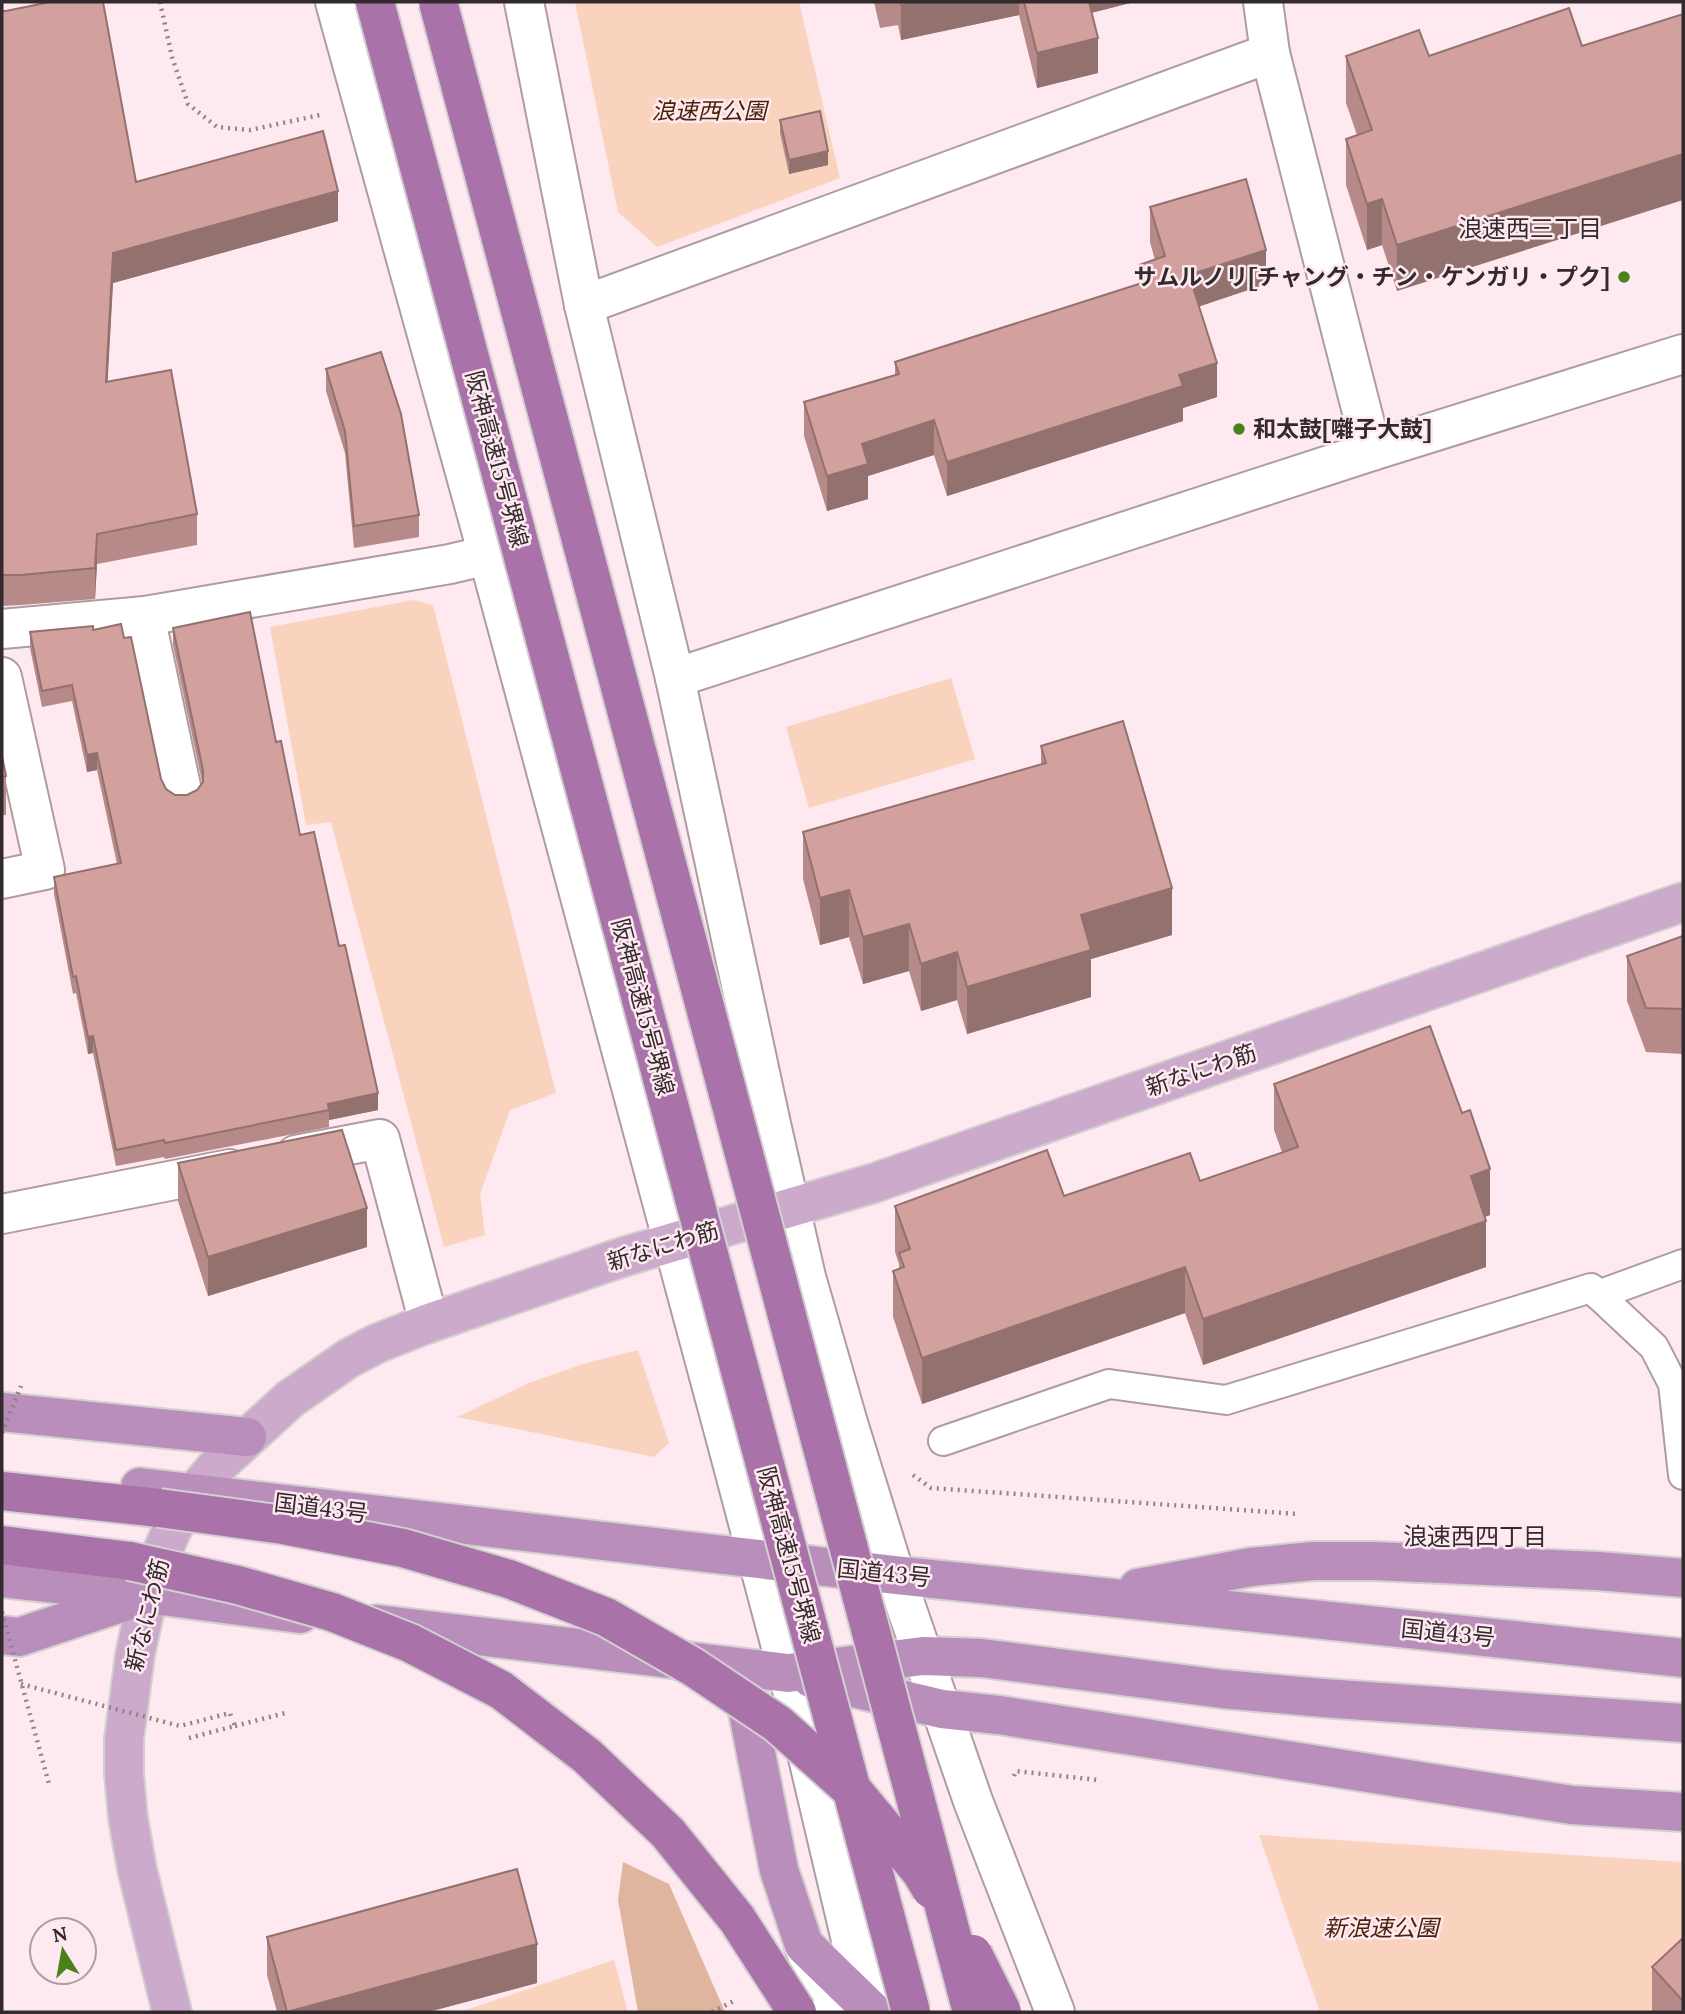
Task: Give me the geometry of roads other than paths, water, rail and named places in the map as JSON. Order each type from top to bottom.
[{"type":"highway","name":"阪神高速15号堺線","points":[[375,2],[911,2012]]},
{"type":"highway","points":[[438,2],[972,2012]]},
{"type":"highway","points":[[12,1399],[247,1437]]},
{"type":"highway","name":"国道43号","points":[[2,1473],[895,1575],[1683,1658]]},
{"type":"highway","points":[[2,1491],[283,1525],[403,1548],[509,1580],[606,1617],[693,1667],[778,1724],[855,1793],[921,1872],[978,1962],[1002,2012]]},
{"type":"highway","points":[[2,1545],[130,1561],[238,1585],[332,1612],[410,1643],[501,1690],[587,1756],[668,1833],[737,1919],[797,2012]]},
{"type":"highway","points":[[1094,1595],[1251,1567],[1314,1561],[1374,1561],[1598,1571],[1683,1578]]},
{"type":"highway","points":[[2,1578],[788,1673],[942,1709],[999,1715],[1562,1804],[1683,1812]]},
{"type":"highway","points":[[2,1635],[19,1637],[148,1594]]},
{"type":"highway","points":[[788,1673],[923,1656],[982,1658],[1222,1689],[1683,1723]]},
{"type":"highway","points":[[740,1668],[779,1870],[804,1945],[871,2011]]},
{"type":"main road","name":"新なにわ筋","points":[[172,2012],[137,1869],[124,1774],[127,1704],[148,1594],[172,1530],[194,1493],[219,1464],[290,1399],[349,1358],[378,1343],[429,1323],[673,1242],[887,1179],[1683,902]]},
{"type":"street","points":[[335,2],[488,555],[788,1673],[851,1940],[871,2011]]},
{"type":"street","points":[[524,2],[584,305],[675,678],[806,1277],[895,1575],[973,1801],[1055,2012]]},
{"type":"street","points":[[1263,2],[1270,53],[1372,451]]},
{"type":"street","points":[[584,305],[1270,53]]},
{"type":"street","points":[[675,678],[1372,451],[1683,354]]},
{"type":"street","points":[[2,629],[145,616],[450,564],[488,555]]},
{"type":"street","points":[[145,616],[182,791]]},
{"type":"street","points":[[2,677],[45,870],[2,879]]},
{"type":"street","points":[[2,1214],[380,1139],[429,1323]]},
{"type":"street","points":[[804,1945],[826,2012]]},
{"type":"lane","points":[[1598,1295],[1683,1264]]},
{"type":"lane","points":[[943,1441],[1109,1384],[1226,1400],[1591,1288],[1654,1347],[1673,1384],[1683,1475]]},
{"type":"place","name":"サムルノリ[チャング・チン・ケンガリ・プク]","points":[[1624,277]]},
{"type":"place","name":"和太鼓[囃子大鼓]","points":[[1239,429]]},
{"type":"district","name":"浪速西三丁目","points":[[1530,229]]},
{"type":"district","name":"浪速西四丁目","points":[[1475,1537]]},
{"type":"park label","name":"浪速西公園","points":[[709,111]]},
{"type":"park label","name":"新浪速公園","points":[[1381,1928]]}]
